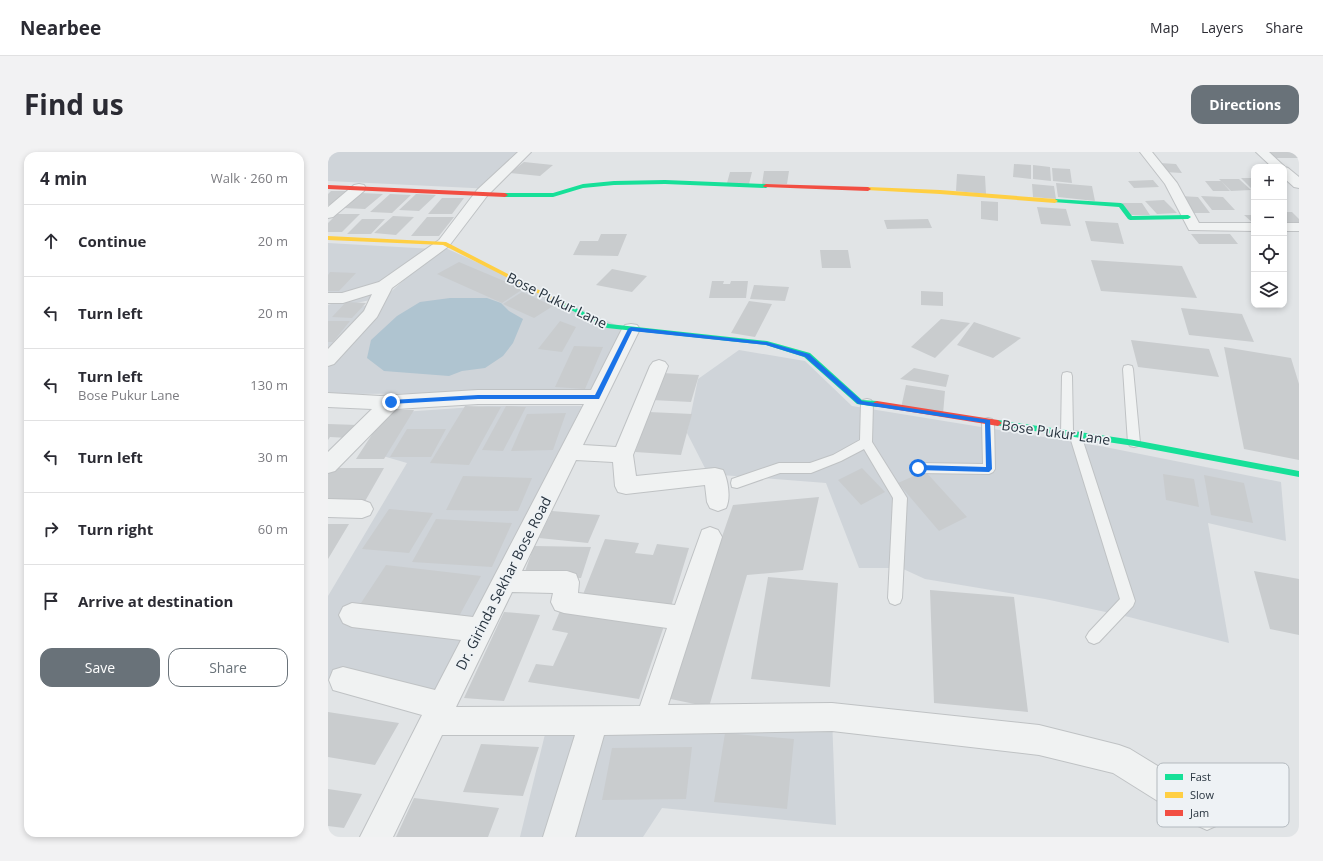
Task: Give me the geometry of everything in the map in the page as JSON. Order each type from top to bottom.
[{"type":"street","points":[[328,298],[343,298],[385,284],[444,243],[482,192],[524,152]]},
{"type":"street","points":[[1146,152],[1171,183],[1194,227],[1251,227]]},
{"type":"street","points":[[1262,152],[1276,164]]},
{"type":"street","points":[[1287,174],[1299,184]]},
{"type":"street","points":[[328,187],[482,192],[520,196],[553,195],[583,186],[614,183],[665,182],[740,184],[940,192],[1048,201],[1121,205],[1130,218],[1188,218]]},
{"type":"street","points":[[328,214],[359,188]]},
{"type":"street","points":[[1287,227],[1299,227]]},
{"type":"street","points":[[328,238],[444,243]]},
{"type":"street","name":"Bose Pukur Lane","points":[[444,243],[607,326],[767,343],[807,355],[860,402],[1071,435],[1134,443],[1299,474]]},
{"type":"street","points":[[328,360],[371,313],[385,284]]},
{"type":"street","name":"Dr. Girinda Sekhar Bose Road","points":[[376,837],[631,329]]},
{"type":"street","points":[[658,366],[623,455],[626,486],[715,476],[718,502]]},
{"type":"street","points":[[328,400],[391,402],[478,397],[597,397]]},
{"type":"street","points":[[328,465],[391,402]]},
{"type":"street","points":[[569,452],[623,455]]},
{"type":"street","points":[[328,508],[362,509]]},
{"type":"street","points":[[649,720],[710,537]]},
{"type":"street","points":[[504,581],[567,582],[564,602],[682,618]]},
{"type":"street","points":[[352,615],[479,630]]},
{"type":"street","points":[[343,680],[438,713],[594,720],[832,717],[1039,740],[1119,760],[1157,783]]},
{"type":"street","points":[[559,837],[594,720]]},
{"type":"lane","points":[[1128,369],[1134,443]]},
{"type":"lane","points":[[1067,376],[1071,435],[1128,601],[1094,637]]},
{"type":"lane","points":[[868,403],[866,442],[900,498],[895,598]]},
{"type":"lane","points":[[918,468],[989,469],[988,422]]},
{"type":"lane","points":[[737,483],[779,468],[811,468],[837,458],[866,442]]},
{"type":"shaded area","points":[[328,152],[529,152],[493,189],[328,181]]},
{"type":"shaded area","points":[[328,243],[434,249],[375,299],[347,305],[361,307],[383,299],[441,246],[625,329],[593,393],[328,394],[328,305],[331,305],[328,304]]},
{"type":"shaded area","points":[[739,350],[805,361],[852,406],[1105,447],[1281,482],[1286,541],[1208,523],[1229,643],[1129,617],[1045,599],[925,579],[901,568],[859,568],[826,483],[708,474],[687,433],[698,379]]},
{"type":"shaded area","points":[[488,406],[582,406],[430,709],[343,677],[328,679],[328,596],[407,463],[369,452],[388,413]]},
{"type":"shaded area","points":[[832,717],[836,825],[662,808],[643,837],[520,837],[546,730]]},
{"type":"water","points":[[450,298],[487,298],[501,303],[509,311],[523,319],[513,343],[503,356],[485,368],[462,371],[449,376],[384,371],[367,358],[371,340],[397,316],[420,302]]},
{"type":"building","points":[[1263,152],[1299,152],[1299,158],[1271,158]]},
{"type":"building","points":[[524,162],[553,165],[540,176],[510,173]]},
{"type":"building","points":[[1159,163],[1176,164],[1182,173],[1165,172]]},
{"type":"building","points":[[1014,164],[1031,165],[1031,179],[1013,177]]},
{"type":"building","points":[[1033,165],[1050,167],[1051,181],[1033,179]]},
{"type":"building","points":[[1052,168],[1070,169],[1072,183],[1053,181]]},
{"type":"building","points":[[764,171],[789,171],[787,184],[762,184]]},
{"type":"building","points":[[730,172],[752,172],[749,184],[727,183]]},
{"type":"building","points":[[957,174],[985,176],[986,194],[956,191]]},
{"type":"building","points":[[1241,178],[1251,178],[1251,188]]},
{"type":"building","points":[[1219,179],[1239,179],[1251,190],[1231,191]]},
{"type":"building","points":[[1153,180],[1159,187],[1134,188],[1128,181]]},
{"type":"building","points":[[1205,181],[1221,181],[1230,191],[1213,191]]},
{"type":"building","points":[[1056,183],[1092,186],[1095,201],[1058,197]]},
{"type":"building","points":[[1032,184],[1054,186],[1056,199],[1033,197]]},
{"type":"building","points":[[331,191],[346,191],[330,205],[328,205],[328,194]]},
{"type":"building","points":[[361,193],[383,194],[365,209],[343,208]]},
{"type":"building","points":[[390,194],[411,195],[392,213],[370,212]]},
{"type":"building","points":[[416,194],[436,195],[419,211],[399,210]]},
{"type":"building","points":[[1180,196],[1198,197],[1210,213],[1190,213]]},
{"type":"building","points":[[1201,196],[1223,197],[1235,210],[1212,210]]},
{"type":"building","points":[[442,198],[464,198],[452,214],[428,214]]},
{"type":"building","points":[[1164,200],[1177,213],[1157,214],[1145,201]]},
{"type":"building","points":[[981,201],[998,202],[998,221],[981,219]]},
{"type":"building","points":[[1122,203],[1142,203],[1150,215],[1130,215]]},
{"type":"building","points":[[1037,207],[1066,209],[1071,226],[1041,224]]},
{"type":"building","points":[[1287,212],[1292,212],[1299,219],[1299,224],[1288,224]]},
{"type":"building","points":[[337,214],[360,214],[342,232],[328,232],[328,223]]},
{"type":"building","points":[[1244,215],[1251,215],[1251,221]]},
{"type":"building","points":[[393,216],[414,217],[396,235],[374,233]]},
{"type":"building","points":[[427,217],[454,217],[439,236],[411,236]]},
{"type":"building","points":[[362,219],[385,219],[371,234],[347,234]]},
{"type":"building","points":[[928,219],[932,228],[887,229],[884,220]]},
{"type":"building","points":[[1085,221],[1118,223],[1124,244],[1091,241]]},
{"type":"building","points":[[601,234],[627,234],[618,256],[573,255],[580,241],[598,241]]},
{"type":"building","points":[[1191,234],[1230,234],[1238,244],[1199,244]]},
{"type":"building","points":[[820,250],[848,250],[851,268],[822,268]]},
{"type":"building","points":[[1091,260],[1182,266],[1197,298],[1101,291]]},
{"type":"building","points":[[459,262],[523,289],[502,303],[437,274]]},
{"type":"building","points":[[612,269],[647,276],[632,292],[596,285]]},
{"type":"building","points":[[330,272],[356,273],[339,291],[328,291],[328,275]]},
{"type":"building","points":[[712,281],[724,281],[723,284],[730,284],[731,281],[748,281],[746,298],[709,298]]},
{"type":"building","points":[[754,285],[789,287],[785,301],[750,299]]},
{"type":"building","points":[[921,291],[943,292],[943,306],[921,305]]},
{"type":"building","points":[[522,292],[553,306],[534,318],[503,304]]},
{"type":"building","points":[[749,301],[772,304],[755,337],[731,333]]},
{"type":"building","points":[[346,302],[366,303],[352,318],[332,317]]},
{"type":"building","points":[[1181,308],[1242,314],[1254,342],[1189,335]]},
{"type":"building","points":[[941,319],[970,323],[935,358],[911,347]]},
{"type":"building","points":[[328,321],[350,321],[333,342],[328,342]]},
{"type":"building","points":[[560,321],[576,327],[562,352],[538,349]]},
{"type":"building","points":[[974,322],[1021,338],[993,358],[957,345]]},
{"type":"building","points":[[1131,340],[1209,349],[1219,377],[1138,367]]},
{"type":"building","points":[[574,346],[603,347],[585,389],[555,387]]},
{"type":"building","points":[[1224,347],[1291,358],[1299,384],[1299,460],[1244,449]]},
{"type":"building","points":[[914,368],[949,375],[946,387],[900,379]]},
{"type":"building","points":[[662,373],[699,375],[691,402],[652,400]]},
{"type":"building","points":[[906,385],[945,391],[943,414],[901,408]]},
{"type":"building","points":[[465,406],[501,407],[469,465],[430,463]]},
{"type":"building","points":[[506,406],[526,407],[503,451],[482,450]]},
{"type":"building","points":[[388,410],[414,410],[384,459],[356,459]]},
{"type":"building","points":[[649,412],[692,414],[681,455],[635,452]]},
{"type":"building","points":[[566,413],[553,450],[511,451],[527,414]]},
{"type":"building","points":[[328,424],[358,425],[349,438],[330,437],[328,440]]},
{"type":"building","points":[[407,429],[446,429],[431,457],[390,457]]},
{"type":"building","points":[[329,468],[384,468],[364,503],[328,502]]},
{"type":"building","points":[[862,468],[885,492],[861,505],[838,480]]},
{"type":"building","points":[[925,471],[967,517],[939,531],[898,483]]},
{"type":"building","points":[[1163,474],[1194,479],[1199,507],[1166,500]]},
{"type":"building","points":[[1204,475],[1244,483],[1253,523],[1211,515]]},
{"type":"building","points":[[463,476],[532,478],[518,511],[446,510]]},
{"type":"building","points":[[819,497],[803,570],[747,575],[709,707],[666,698],[733,505]]},
{"type":"building","points":[[389,509],[433,513],[409,553],[362,549]]},
{"type":"building","points":[[552,511],[600,515],[588,543],[539,538]]},
{"type":"building","points":[[436,519],[512,523],[492,567],[412,562]]},
{"type":"building","points":[[328,524],[349,524],[328,559]]},
{"type":"building","points":[[605,539],[639,543],[635,553],[653,555],[657,544],[689,548],[669,613],[580,602]]},
{"type":"building","points":[[534,546],[591,547],[581,578],[523,577]]},
{"type":"building","points":[[386,565],[481,576],[458,618],[359,606]]},
{"type":"building","points":[[1254,571],[1299,579],[1299,635],[1270,629]]},
{"type":"building","points":[[768,577],[838,583],[830,687],[751,679]]},
{"type":"building","points":[[930,590],[1014,597],[1028,712],[934,703]]},
{"type":"building","points":[[560,611],[664,626],[639,699],[528,682],[536,664],[553,666],[568,633],[552,630]]},
{"type":"building","points":[[504,612],[540,615],[504,701],[464,698]]},
{"type":"building","points":[[328,712],[399,723],[375,765],[328,757]]},
{"type":"building","points":[[725,733],[794,739],[787,809],[714,802]]},
{"type":"building","points":[[481,744],[539,747],[523,796],[463,792]]},
{"type":"building","points":[[692,747],[686,799],[602,800],[612,748]]},
{"type":"building","points":[[328,789],[362,794],[344,828],[328,826]]},
{"type":"building","points":[[414,798],[499,808],[488,837],[396,837]]},
{"type":"traffic: fast","points":[[505,195],[553,195],[583,186],[614,183],[665,182],[766,186]]},
{"type":"traffic: fast","points":[[1055,201],[1121,205],[1130,218],[1188,217]]},
{"type":"traffic: fast","points":[[563,304],[607,326],[767,343],[807,355],[860,402],[877,404]]},
{"type":"traffic: fast","points":[[998,423],[1134,443],[1299,474]]},
{"type":"traffic: slow","points":[[868,189],[940,192],[1055,201]]},
{"type":"traffic: slow","points":[[328,238],[444,243],[563,304]]},
{"type":"traffic: jam","points":[[766,186],[868,189]]},
{"type":"traffic: jam","points":[[328,187],[505,195]]},
{"type":"traffic: jam","points":[[877,404],[998,423]]},
{"type":"route","points":[[391,402],[478,397],[597,397],[631,329],[767,343],[807,355],[860,402],[988,422],[989,469],[918,468]]}]
